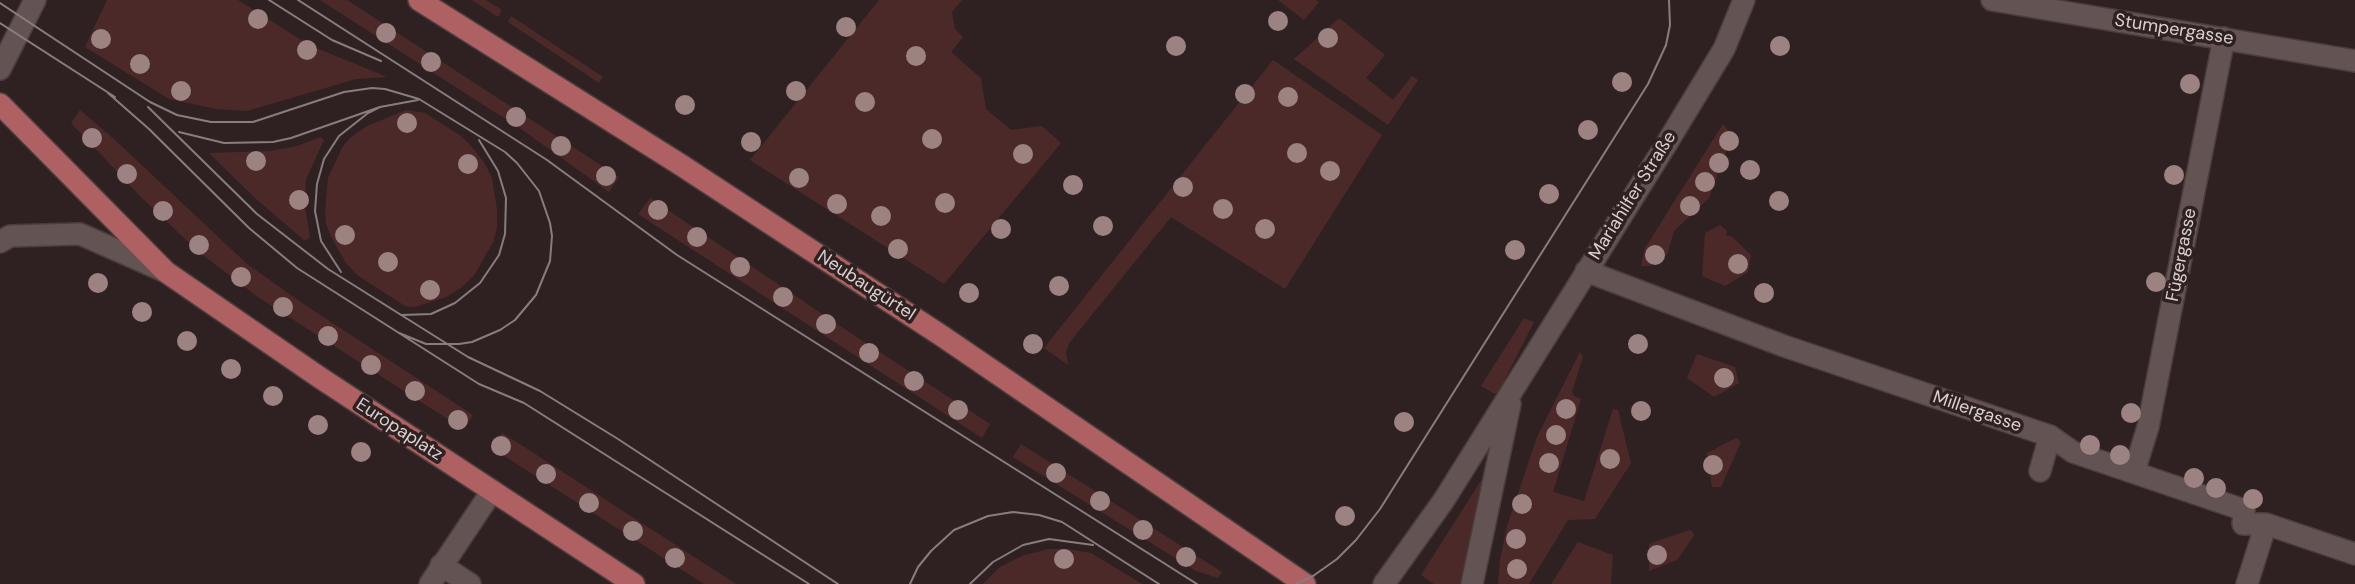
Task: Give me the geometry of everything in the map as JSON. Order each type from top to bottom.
[{"type":"main road","name":"Neubaugürtel","points":[[419,0],[681,165],[942,336],[1305,584]]},
{"type":"main road","name":"Europaplatz","points":[[0,104],[166,272],[319,377],[634,584]]},
{"type":"street","points":[[0,69],[35,0]]},
{"type":"street","name":"Mariahilfer Straße","points":[[1384,584],[1444,500],[1724,49],[1744,0]]},
{"type":"street","name":"Stumpergasse","points":[[1992,0],[2355,61]]},
{"type":"street","name":"Fügergasse","points":[[2134,472],[2148,427],[2224,37]]},
{"type":"street","name":"Europaplatz","points":[[0,242],[10,236],[80,234],[166,272]]},
{"type":"street","name":"Millergasse","points":[[1586,271],[1784,346],[2050,436],[2073,452],[2244,510],[2243,524],[2266,524],[2355,554]]},
{"type":"street","name":"Mariahilfer Straße","points":[[1472,584],[1513,388]]},
{"type":"street","points":[[2040,471],[2050,436]]},
{"type":"street","points":[[430,584],[492,491]]},
{"type":"street","points":[[2247,584],[2266,524]]},
{"type":"street","points":[[442,565],[470,584]]},
{"type":"shaded area","points":[[107,0],[238,0],[309,45],[387,77],[356,79],[247,111],[216,109],[169,99],[85,47]]},
{"type":"shaded area","points":[[320,0],[347,0],[619,177],[609,192],[521,129]]},
{"type":"shaded area","points":[[472,0],[486,0],[502,10],[498,17]]},
{"type":"shaded area","points":[[879,0],[962,0],[952,12],[955,29],[963,37],[951,52],[981,78],[986,109],[1011,130],[1042,126],[1061,143],[944,284],[750,160]]},
{"type":"shaded area","points":[[1278,0],[1316,0],[1319,2],[1304,20]]},
{"type":"shaded area","points":[[511,16],[603,77],[599,83],[508,22]]},
{"type":"shaded area","points":[[1339,18],[1385,55],[1366,78],[1393,100],[1412,76],[1418,80],[1388,125],[1294,59]]},
{"type":"shaded area","points":[[1273,60],[1382,135],[1285,289],[1171,217],[1070,342],[1066,351],[1068,365],[1044,348]]},
{"type":"shaded area","points":[[80,110],[247,264],[473,415],[463,429],[258,297],[200,253],[143,199],[71,123]]},
{"type":"shaded area","points":[[406,110],[425,113],[461,136],[472,147],[492,178],[497,210],[497,228],[493,242],[475,274],[461,288],[446,297],[415,307],[405,306],[357,275],[346,263],[331,237],[325,211],[328,178],[342,148],[350,138],[367,126]]},
{"type":"shaded area","points":[[1723,124],[1732,135],[1709,198],[1674,231],[1667,255],[1649,266],[1641,266],[1645,248]]},
{"type":"shaded area","points":[[321,137],[324,140],[306,179],[305,207],[310,237],[305,241],[209,153],[270,151],[297,146]]},
{"type":"shaded area","points":[[650,198],[990,424],[982,438],[638,214]]},
{"type":"shaded area","points":[[1720,225],[1727,231],[1726,236],[1731,236],[1751,255],[1748,272],[1725,286],[1702,276],[1705,233]]},
{"type":"shaded area","points":[[1524,318],[1534,322],[1495,394],[1481,386]]},
{"type":"shaded area","points":[[1580,352],[1583,357],[1572,392],[1581,399],[1553,492],[1584,501],[1613,409],[1618,410],[1631,463],[1595,519],[1568,520],[1529,584],[1498,584],[1507,526],[1537,437]]},
{"type":"shaded area","points":[[1697,354],[1735,367],[1739,383],[1714,397],[1687,378]]},
{"type":"shaded area","points":[[502,433],[736,584],[704,584],[492,448]]},
{"type":"shaded area","points":[[1736,438],[1741,442],[1721,487],[1712,487],[1707,453]]},
{"type":"shaded area","points":[[1021,444],[1222,572],[1218,578],[1196,571],[1013,457]]},
{"type":"shaded area","points":[[1484,476],[1488,479],[1463,584],[1434,584],[1421,575]]},
{"type":"shaded area","points":[[1689,530],[1694,536],[1677,560],[1649,571],[1649,544]]},
{"type":"shaded area","points":[[1578,542],[1613,555],[1611,584],[1551,584]]},
{"type":"shaded area","points":[[1048,549],[1091,553],[1142,584],[983,584],[1000,567],[1022,556]]},
{"type":"tram line","points":[[269,0],[332,40],[381,61]]},
{"type":"tram line","points":[[298,0],[547,160],[677,255],[1197,584]]},
{"type":"tram line","points":[[1296,584],[1337,559],[1380,509],[1648,84],[1666,45],[1670,25],[1669,0]]},
{"type":"tram line","points":[[0,3],[150,102],[177,115],[211,122],[253,122],[344,92],[385,89],[419,99],[505,152],[539,191],[550,223],[550,261],[536,295],[515,320],[472,342],[426,344],[399,333]]},
{"type":"tram line","points":[[0,23],[115,97]]},
{"type":"tram line","points":[[108,93],[149,129],[249,228],[297,268],[479,384],[524,403],[809,584]]},
{"type":"tram line","points":[[341,272],[321,241],[315,211],[317,184],[324,159],[339,136],[368,113],[380,107],[418,100]]},
{"type":"tram line","points":[[148,107],[257,214],[328,269],[468,357],[540,391],[618,439],[838,584]]},
{"type":"tram line","points":[[179,132],[224,143],[273,142],[380,107]]},
{"type":"tram line","points":[[402,315],[431,314],[455,303],[480,283],[499,255],[505,234],[506,198],[498,171],[479,140]]},
{"type":"tram line","points":[[910,584],[918,567],[931,551],[954,530],[988,516],[1013,512],[1039,515],[1062,522],[1159,584]]},
{"type":"tram line","points":[[970,584],[993,562],[1023,545],[1049,539],[1093,545]]}]
